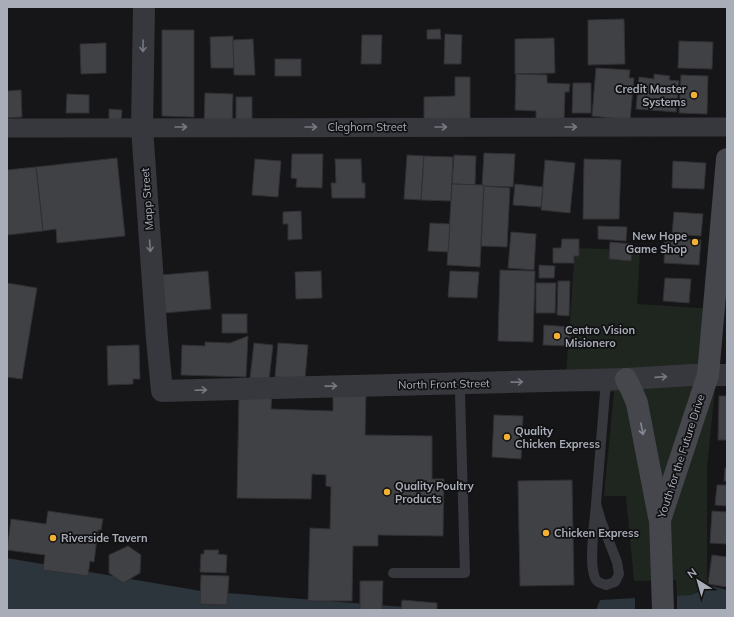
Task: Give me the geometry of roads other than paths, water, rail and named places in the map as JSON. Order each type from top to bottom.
[{"type":"main road","name":"Youth for the Future Drive","points":[[664,610],[660,520],[717,375],[727,159]]},
{"type":"main road","points":[[616,380],[632,391],[637,404],[660,520]]},
{"type":"street","name":"Mapp Street","points":[[144,7],[142,128],[162,391]]},
{"type":"street","name":"Cleghorn Street","points":[[7,128],[727,127]]},
{"type":"street","name":"North Front Street","points":[[162,391],[616,380],[717,375]]},
{"type":"lane","points":[[596,504],[617,562],[619,574],[615,582],[606,585],[597,581],[593,572],[592,561],[596,504],[616,380]]},
{"type":"lane","points":[[393,573],[465,574],[460,393]]},
{"type":"place","name":"Credit Master Systems","points":[[694,95]]},
{"type":"place","name":"New Hope Game Shop","points":[[695,242]]},
{"type":"place","name":"Centro Vision Misionero","points":[[557,336]]},
{"type":"place","name":"Quality Chicken Express","points":[[507,437]]},
{"type":"place","name":"Quality Poultry Products","points":[[387,492]]},
{"type":"place","name":"Chicken Express","points":[[546,533]]},
{"type":"place","name":"Riverside Tavern","points":[[53,538]]}]
